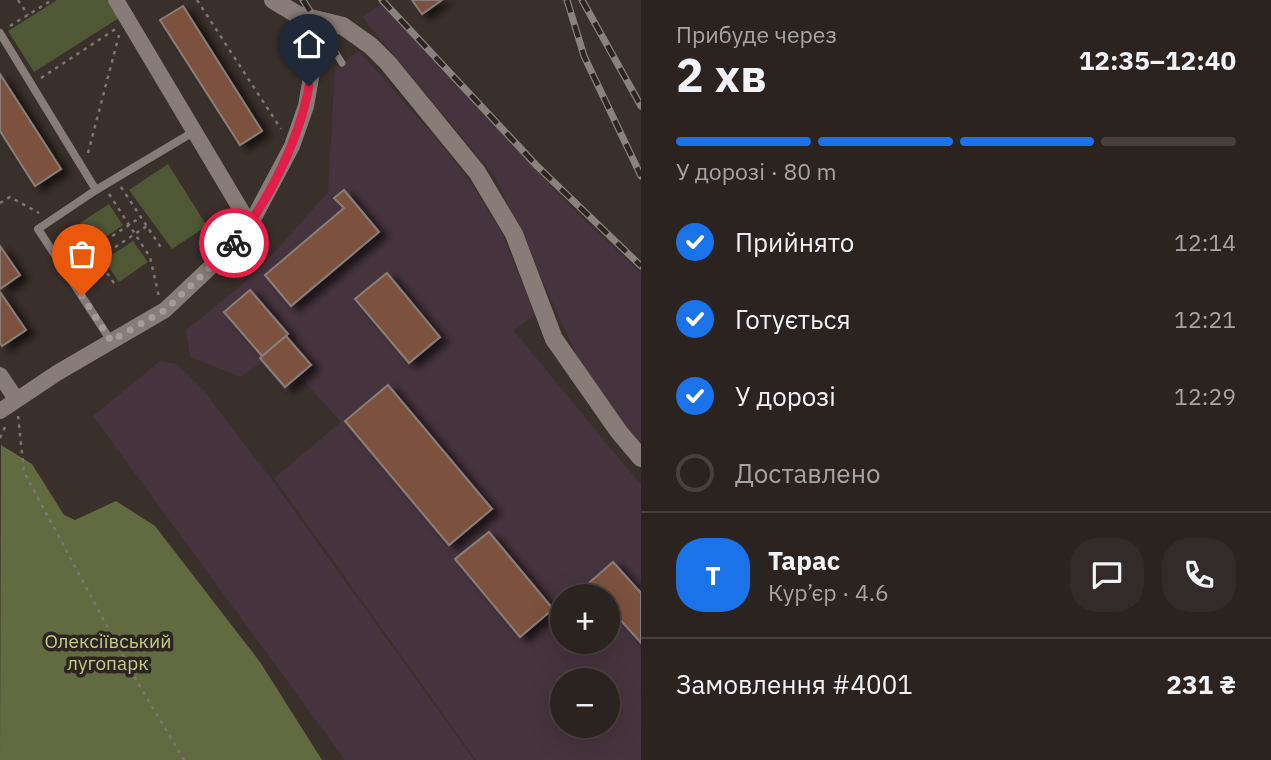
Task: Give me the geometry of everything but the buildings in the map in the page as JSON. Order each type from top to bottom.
[{"type":"street","points":[[116,0],[250,225]]},
{"type":"street","points":[[273,0],[298,15],[343,26],[371,46],[477,172],[514,234],[554,339],[619,432],[641,458]]},
{"type":"street","points":[[0,411],[162,311],[218,260],[250,225],[292,146],[306,106],[313,66],[310,40],[298,15]]},
{"type":"street","points":[[0,375],[16,399]]},
{"type":"lane","points":[[0,33],[84,170],[100,188]]},
{"type":"lane","points":[[111,341],[38,229],[195,131]]},
{"type":"path","points":[[18,0],[28,15]]},
{"type":"path","points":[[9,27],[52,0]]},
{"type":"path","points":[[197,0],[292,146]]},
{"type":"path","points":[[31,84],[121,25],[84,170]]},
{"type":"path","points":[[116,178],[162,248]]},
{"type":"path","points":[[100,188],[150,257],[162,311]]},
{"type":"path","points":[[0,203],[10,197],[51,220]]},
{"type":"path","points":[[91,250],[141,217]]},
{"type":"path","points":[[75,226],[114,283]]},
{"type":"path","points":[[97,259],[147,226]]},
{"type":"path","points":[[16,399],[24,472],[135,678],[184,760]]},
{"type":"shaded area","points":[[381,4],[575,211],[641,273],[641,450],[580,363],[495,177],[362,17]]},
{"type":"shaded area","points":[[359,51],[437,139],[469,180],[501,231],[535,314],[514,331],[641,485],[641,760],[476,760],[274,478],[341,422],[302,379],[286,392],[261,363],[241,377],[190,357],[186,330],[254,275],[328,192],[335,68]]},
{"type":"shaded area","points":[[160,361],[177,364],[204,391],[278,488],[474,760],[345,760],[93,416]]},
{"type":"green space","points":[[57,0],[108,0],[119,18],[34,72],[8,31]]},
{"type":"green space","points":[[168,164],[207,226],[172,249],[129,190]]},
{"type":"green space","points":[[109,204],[123,225],[94,245],[80,223]]},
{"type":"green space","points":[[133,241],[148,262],[119,282],[104,260]]},
{"type":"green space","name":"Олексіївський лугопарк","points":[[1,445],[32,464],[64,515],[75,520],[116,501],[155,526],[260,662],[322,760],[0,760]]},
{"type":"railway","points":[[303,0],[342,63]]},
{"type":"railway","points":[[382,0],[537,166],[641,266]]},
{"type":"railway","points":[[567,0],[584,56],[641,176]]},
{"type":"railway","points":[[582,0],[641,106]]},
{"type":"way so far","points":[[82,296],[111,341],[165,310],[234,243]]},
{"type":"route","points":[[234,243],[250,225],[292,146],[306,106],[309,86]]}]
